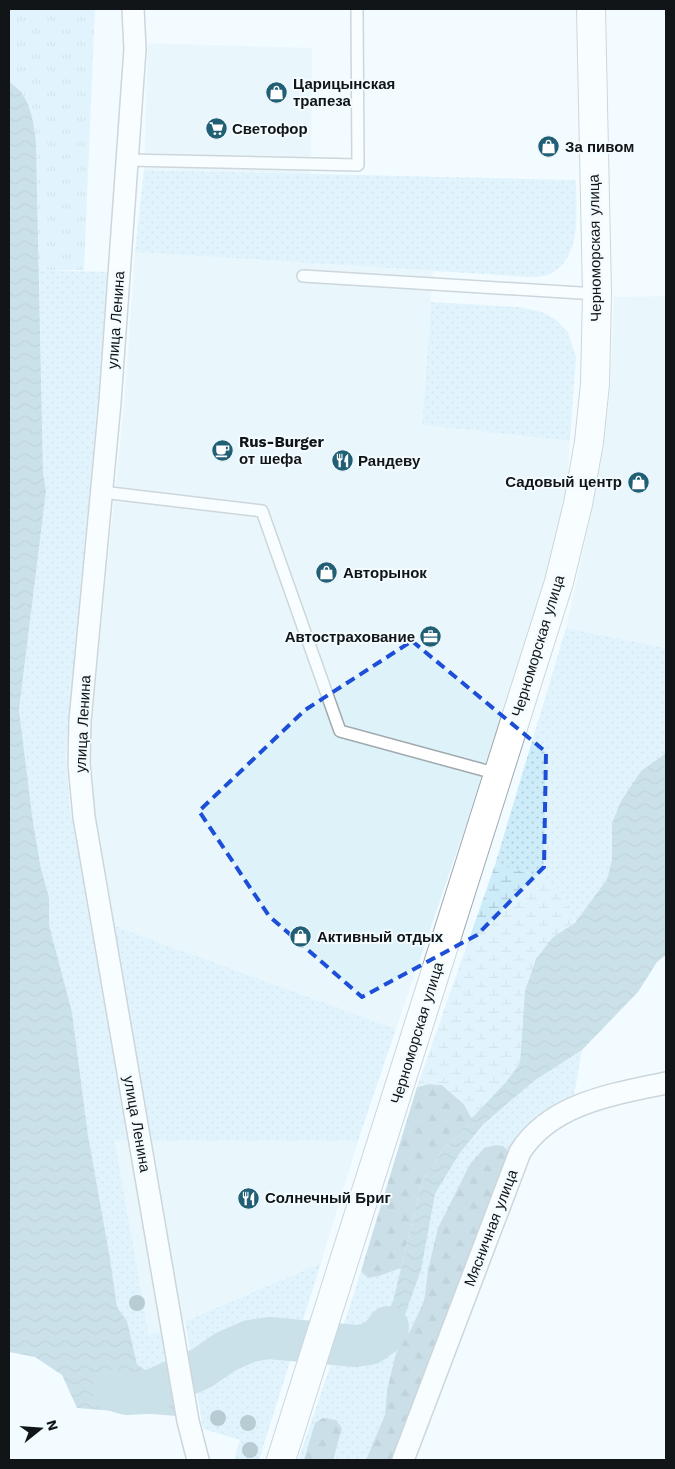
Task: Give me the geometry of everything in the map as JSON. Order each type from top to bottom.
[{"type":"street","name":"улица Ленина","points":[[133,9],[134,49],[127,160],[102,492],[80,721],[79,764],[84,817],[188,1421],[198,1460]]},
{"type":"street","name":"Черноморская улица","points":[[281,1460],[559,582],[578,504],[589,442],[595,384],[597,294],[591,9]]},
{"type":"street","name":"Мясничная улица","points":[[402,1460],[520,1152],[529,1137],[546,1123],[579,1105],[619,1093],[666,1083]]},
{"type":"lane","points":[[127,160],[358,165],[357,9]]},
{"type":"lane","points":[[303,276],[597,294]]},
{"type":"lane","points":[[102,492],[262,512],[340,731],[498,774]]},
{"type":"highlighted area","points":[[412,641],[546,752],[544,867],[477,935],[362,997],[269,916],[199,811],[305,710]]},
{"type":"shaded area","points":[[148,43],[312,48],[311,174],[144,170]]},
{"type":"shaded area","points":[[135,252],[433,271],[422,425],[570,441],[567,485],[557,542],[483,775],[396,1029],[112,925],[90,791],[91,726],[125,394]]},
{"type":"shaded area","points":[[666,296],[666,648],[566,628],[591,515],[603,447],[610,392],[614,297]]},
{"type":"shaded area","points":[[115,1140],[358,1141],[321,1263],[149,1336]]},
{"type":"green space","points":[[9,9],[95,9],[84,270],[39,270],[36,141],[31,116],[25,100],[21,93],[9,82]]},
{"type":"green space","points":[[144,170],[576,180],[575,233],[567,258],[559,268],[548,275],[536,277],[135,252]]},
{"type":"green space","points":[[39,270],[110,272],[66,758],[70,807],[128,1140],[115,1141],[149,1335],[161,1331],[166,1367],[145,1370],[137,1364],[127,1321],[117,1307],[88,1135],[72,1012],[49,925],[49,897],[41,869],[33,822],[19,710],[46,491],[43,472]]},
{"type":"green space","points":[[431,302],[519,307],[542,312],[555,319],[568,332],[576,357],[570,441],[422,425]]},
{"type":"green space","points":[[566,628],[666,648],[666,753],[641,771],[612,823],[612,860],[607,879],[575,923],[564,896],[530,873],[495,865]]},
{"type":"green space","points":[[495,865],[524,871],[551,883],[565,897],[575,923],[553,937],[523,1021],[520,1063],[506,1082],[472,1119],[464,1104],[442,1085],[429,1084],[417,1087]]},
{"type":"green space","points":[[112,925],[396,1029],[358,1141],[148,1141]]},
{"type":"green space","points":[[582,1050],[574,1096],[543,1114],[523,1129],[515,1144],[428,1270],[424,1301],[411,1329],[396,1353],[387,1390],[386,1415],[366,1460],[298,1460],[333,1358],[367,1362],[428,1226],[435,1194],[459,1154],[484,1125],[534,1081]]},
{"type":"green space","points":[[429,1084],[442,1085],[464,1104],[472,1119],[444,1148],[422,1181],[401,1268],[368,1278],[361,1271],[417,1087]]},
{"type":"green space","points":[[496,1145],[503,1146],[508,1151],[507,1163],[393,1460],[366,1460],[385,1415],[387,1390],[396,1353],[411,1329],[424,1301],[428,1270],[438,1228],[470,1164],[484,1148]]},
{"type":"green space","points":[[321,1263],[259,1460],[234,1460],[240,1440],[203,1429],[185,1321]]},
{"type":"green space","points":[[401,1268],[393,1301],[383,1322],[361,1335],[341,1333],[361,1271],[368,1278]]},
{"type":"green space","points":[[323,1418],[336,1420],[342,1428],[333,1460],[304,1460],[315,1423]]},
{"type":"water","points":[[9,82],[22,93],[26,100],[32,116],[36,141],[43,472],[46,491],[19,710],[33,822],[41,869],[49,897],[49,925],[72,1012],[88,1135],[117,1307],[127,1321],[137,1364],[145,1370],[166,1367],[176,1416],[77,1408],[62,1375],[35,1357],[9,1352]]},
{"type":"water","points":[[666,753],[666,955],[657,962],[638,992],[582,1050],[534,1081],[483,1125],[459,1154],[435,1194],[421,1270],[395,1338],[379,1354],[367,1362],[333,1358],[341,1333],[361,1335],[383,1322],[393,1301],[422,1181],[444,1148],[506,1082],[520,1063],[525,991],[536,959],[553,937],[575,923],[607,879],[612,860],[612,823],[621,801],[641,771]]},
{"type":"waterway","points":[[113,1390],[127,1394],[146,1393],[202,1368],[225,1352],[250,1341],[269,1338],[356,1346],[370,1344],[384,1334],[388,1327]]},
{"type":"place","name":"Царицынская трапеза","points":[[277,93]]},
{"type":"place","name":"Светофор","points":[[216,129]]},
{"type":"place","name":"За пивом","points":[[549,147]]},
{"type":"place","name":"Rus-Burger от шефа","points":[[223,451]]},
{"type":"place","name":"Рандеву","points":[[342,461]]},
{"type":"place","name":"Садовый центр","points":[[638,482]]},
{"type":"place","name":"Авторынок","points":[[327,573]]},
{"type":"place","name":"Автострахование","points":[[431,637]]},
{"type":"place","name":"Активный отдых","points":[[301,937]]},
{"type":"place","name":"Солнечный Бриг","points":[[249,1198]]}]
